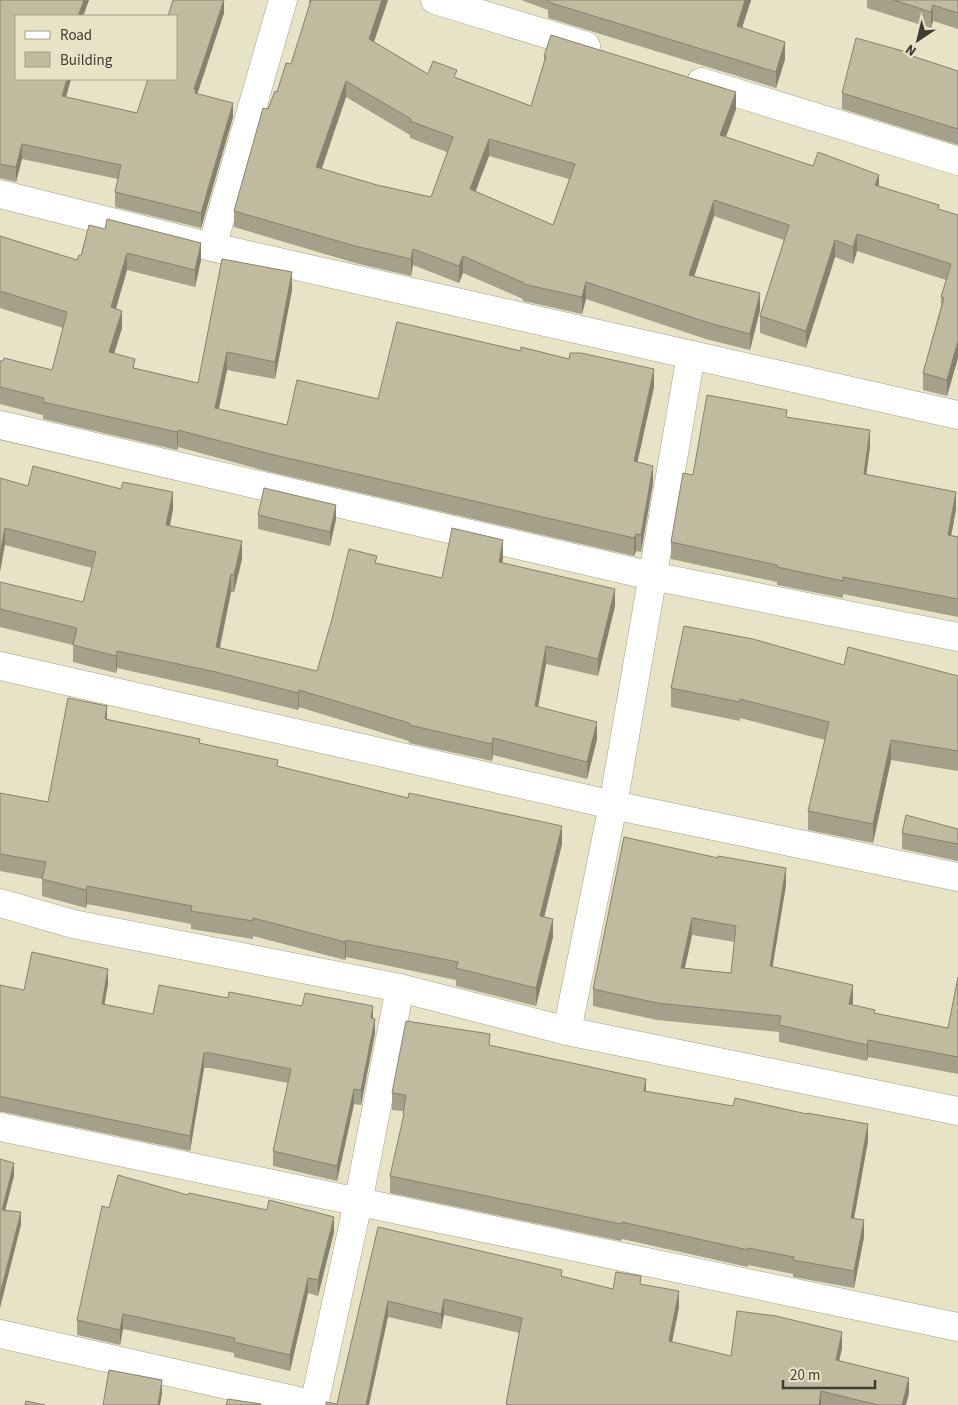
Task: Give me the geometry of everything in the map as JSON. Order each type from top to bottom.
[{"type":"street","points":[[212,247],[283,0]]},
{"type":"street","points":[[435,0],[606,53]]},
{"type":"street","points":[[682,76],[958,161]]},
{"type":"street","points":[[0,194],[212,247],[958,415]]},
{"type":"street","points":[[567,1031],[612,805],[691,356]]},
{"type":"street","points":[[0,425],[652,576],[958,638]]},
{"type":"street","points":[[0,666],[612,805],[958,878]]},
{"type":"street","points":[[0,903],[73,924],[400,988],[567,1031],[958,1111]]},
{"type":"street","points":[[0,1334],[315,1405],[358,1203],[400,988]]},
{"type":"street","points":[[0,1128],[958,1327]]},
{"type":"building","points":[[0,0],[84,0],[78,15],[15,15],[15,80],[67,80],[62,96],[137,113],[148,80],[178,80],[178,15],[168,15],[173,0],[224,0],[194,89],[196,90],[195,93],[233,103],[201,213],[115,192],[121,165],[22,144],[16,167],[0,164]]},
{"type":"building","points":[[311,0],[382,0],[369,39],[428,74],[433,61],[457,70],[454,77],[531,106],[551,35],[736,92],[720,135],[813,166],[818,152],[879,175],[875,185],[939,205],[938,209],[958,215],[958,341],[947,380],[923,373],[944,298],[941,297],[951,264],[857,234],[853,247],[835,240],[806,331],[760,316],[789,225],[714,200],[689,275],[760,293],[750,334],[706,322],[586,282],[582,297],[523,284],[463,256],[459,266],[413,249],[411,259],[355,246],[234,211],[263,108],[268,109],[275,91],[277,92],[286,63],[291,64]],"holes":[[[346,81],[411,119],[410,121],[453,137],[431,197],[377,185],[316,167]],[[489,139],[575,164],[553,225],[470,189]]]},
{"type":"building","points":[[548,0],[745,0],[737,26],[785,42],[776,72],[548,2]]},
{"type":"building","points":[[894,0],[958,0],[958,13],[933,5],[931,12]]},
{"type":"building","points":[[856,38],[910,53],[909,55],[958,71],[958,129],[842,93]]},
{"type":"building","points":[[107,219],[201,243],[195,270],[127,253],[111,307],[122,311],[109,352],[135,359],[133,368],[198,383],[222,259],[292,272],[275,362],[227,352],[215,408],[287,425],[297,380],[378,399],[397,322],[521,351],[521,347],[569,359],[570,353],[581,353],[654,369],[634,461],[653,466],[641,535],[636,534],[634,538],[270,454],[178,430],[177,432],[43,402],[44,398],[0,387],[0,361],[3,361],[4,358],[52,370],[67,312],[0,291],[0,236],[77,260],[79,255],[81,256],[89,225],[105,229]]},
{"type":"building","points":[[707,395],[787,410],[786,417],[870,430],[864,474],[956,492],[948,535],[958,537],[958,599],[843,577],[843,581],[671,542],[683,473],[693,475]]},
{"type":"building","points":[[33,466],[121,489],[123,482],[173,492],[166,525],[242,541],[234,575],[231,574],[216,647],[317,671],[349,549],[377,556],[375,563],[442,578],[452,528],[503,540],[499,562],[615,589],[598,659],[546,646],[535,706],[597,722],[587,762],[493,738],[492,744],[409,725],[409,723],[299,690],[298,693],[216,672],[117,651],[116,656],[73,645],[77,628],[0,609],[0,582],[83,602],[96,552],[5,528],[0,554],[0,478],[28,486]]},
{"type":"building","points":[[264,488],[336,505],[330,532],[258,515]]},
{"type":"building","points":[[684,626],[753,639],[844,665],[848,647],[958,676],[958,751],[891,740],[873,824],[808,811],[829,722],[740,699],[740,702],[671,688]]},
{"type":"building","points":[[68,698],[107,706],[105,719],[200,739],[199,743],[278,760],[277,766],[408,798],[409,793],[562,826],[540,916],[553,919],[536,988],[456,968],[458,962],[346,940],[345,942],[253,918],[253,921],[191,911],[192,906],[87,886],[86,890],[42,879],[46,862],[0,854],[0,793],[48,802]]},
{"type":"building","points":[[906,815],[958,829],[958,844],[902,833]]},
{"type":"building","points":[[624,837],[718,858],[718,856],[786,868],[770,966],[853,985],[849,1004],[875,1010],[874,1013],[948,1028],[958,977],[958,1057],[868,1040],[867,1045],[779,1025],[781,1016],[657,1003],[593,989]],"holes":[[[692,918],[736,926],[731,973],[681,968]]]},
{"type":"building","points":[[32,952],[108,969],[102,1004],[153,1014],[159,985],[228,998],[229,992],[302,1006],[305,993],[373,1006],[371,1018],[375,1019],[361,1090],[354,1089],[337,1166],[273,1151],[291,1069],[204,1053],[190,1136],[0,1097],[0,985],[24,990]]},
{"type":"building","points":[[406,1021],[490,1034],[489,1045],[646,1079],[644,1091],[733,1106],[735,1098],[807,1114],[868,1124],[851,1218],[864,1220],[854,1271],[793,1260],[794,1257],[748,1248],[748,1250],[622,1222],[621,1224],[390,1176],[404,1114],[406,1095],[392,1093]]},
{"type":"building","points":[[0,1159],[14,1163],[2,1210],[21,1212],[0,1294]]},
{"type":"building","points":[[118,1175],[188,1195],[189,1193],[267,1210],[269,1200],[334,1217],[318,1280],[308,1278],[290,1355],[234,1342],[235,1338],[123,1314],[120,1330],[77,1320],[102,1206],[109,1208]]},
{"type":"building","points":[[378,1227],[562,1270],[561,1276],[613,1289],[616,1272],[641,1276],[640,1284],[679,1291],[669,1341],[731,1356],[737,1311],[776,1316],[842,1332],[836,1360],[909,1378],[902,1405],[878,1405],[821,1391],[819,1405],[510,1405],[506,1404],[522,1318],[444,1299],[441,1314],[388,1301],[366,1405],[326,1405],[326,1402],[337,1404]]},
{"type":"building","points":[[109,1370],[162,1380],[158,1405],[103,1405]]},
{"type":"building","points":[[228,1399],[261,1404],[261,1405],[226,1405]]},
{"type":"building","points":[[26,1401],[45,1405],[25,1405]]}]
